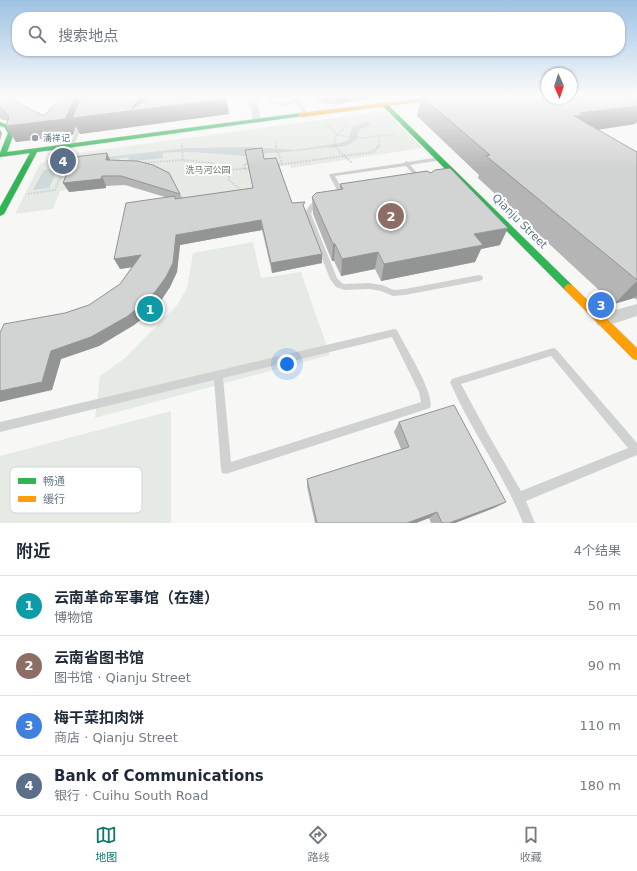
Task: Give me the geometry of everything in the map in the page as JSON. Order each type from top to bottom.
[{"type":"street","points":[[0,124],[6,126],[11,133],[2,155],[263,119]]},
{"type":"street","name":"Qianju Street","points":[[400,119],[441,158],[637,355]]},
{"type":"street","points":[[0,214],[34,151]]},
{"type":"street","points":[[603,320],[637,310]]},
{"type":"lane","points":[[72,146],[83,119]]},
{"type":"lane","points":[[441,158],[332,175],[340,191],[315,202],[310,208],[308,214],[334,279],[339,285],[344,287],[369,286],[382,288],[393,292],[417,290],[478,278]]},
{"type":"lane","points":[[406,163],[426,186]]},
{"type":"lane","points":[[0,427],[394,333],[424,391],[427,404],[226,469],[218,375]]},
{"type":"lane","points":[[519,498],[636,450],[554,352],[455,382],[484,438],[519,498],[529,523]]},
{"type":"path","points":[[325,119],[336,135],[362,138],[379,137],[412,131]]},
{"type":"path","points":[[345,157],[336,147],[334,142],[336,135],[342,131],[348,119]]},
{"type":"path","points":[[270,166],[345,157],[372,152],[380,145],[379,137]]},
{"type":"path","points":[[275,143],[282,164]]},
{"type":"path","points":[[182,147],[183,160]]},
{"type":"path","points":[[107,161],[119,160],[118,164]]},
{"type":"path","points":[[140,163],[183,160],[212,163],[229,170],[252,168]]},
{"type":"path","points":[[245,169],[244,164],[247,164]]},
{"type":"path","points":[[10,196],[55,190],[63,171],[76,167]]},
{"type":"path","points":[[229,170],[229,180],[239,188],[243,194]]},
{"type":"green space","name":"洗马河公园","points":[[324,119],[394,119],[422,148],[291,168],[290,165],[248,171],[255,198],[178,208],[157,174],[60,191],[53,209],[15,214],[40,164],[55,156]]},
{"type":"green space","points":[[253,242],[261,278],[301,272],[330,355],[95,418],[100,376],[125,358],[178,304],[187,288],[193,253]]},
{"type":"green space","points":[[171,411],[171,523],[0,523],[0,456]]},
{"type":"shaded area","points":[[368,122],[371,126],[360,129],[356,140],[348,145],[277,153],[251,153],[245,156],[173,152],[163,153],[163,158],[128,162],[129,157],[74,164],[73,167],[57,170],[49,188],[33,190],[44,170],[52,169],[54,165],[61,164],[62,162],[188,148],[251,147],[295,150],[340,143],[348,140],[353,126]]},
{"type":"building","points":[[8,119],[62,119],[6,126]]},
{"type":"building","points":[[448,119],[580,119],[637,152],[637,280],[486,156],[490,155]]},
{"type":"building","points":[[262,148],[264,159],[276,158],[292,203],[305,202],[303,205],[322,254],[271,263],[261,220],[176,235],[173,263],[166,277],[155,292],[142,304],[128,316],[91,337],[51,351],[42,382],[0,391],[0,333],[4,324],[65,313],[89,305],[120,284],[141,255],[114,259],[126,203],[175,196],[175,199],[253,188],[245,150]]},
{"type":"building","points":[[107,153],[106,160],[137,161],[153,165],[169,173],[180,194],[121,176],[102,176],[101,179],[63,183],[74,157]]},
{"type":"building","points":[[450,168],[508,228],[474,234],[483,245],[384,264],[378,252],[342,259],[335,244],[333,244],[312,197],[316,193],[343,189],[340,184],[427,171],[431,173],[435,170]]},
{"type":"building","points":[[454,405],[506,502],[449,523],[442,523],[437,512],[407,523],[317,523],[307,479],[409,447],[399,422]]},
{"type":"traffic: fast","points":[[0,155],[268,119]]},
{"type":"traffic: fast","points":[[399,119],[569,288]]},
{"type":"traffic: fast","points":[[0,124],[6,126],[11,133],[3,155]]},
{"type":"traffic: fast","points":[[0,214],[34,151]]},
{"type":"traffic: slow","points":[[569,288],[637,355]]},
{"type":"place","name":"潘祥记","points":[[35,138]]},
{"type":"place","name":"Bank of Communications","points":[[63,161]]},
{"type":"place","name":"云南省图书馆","points":[[391,216]]},
{"type":"place","name":"梅干菜扣肉饼","points":[[601,305]]},
{"type":"place","name":"云南革命军事馆（在建）","points":[[150,309]]}]
